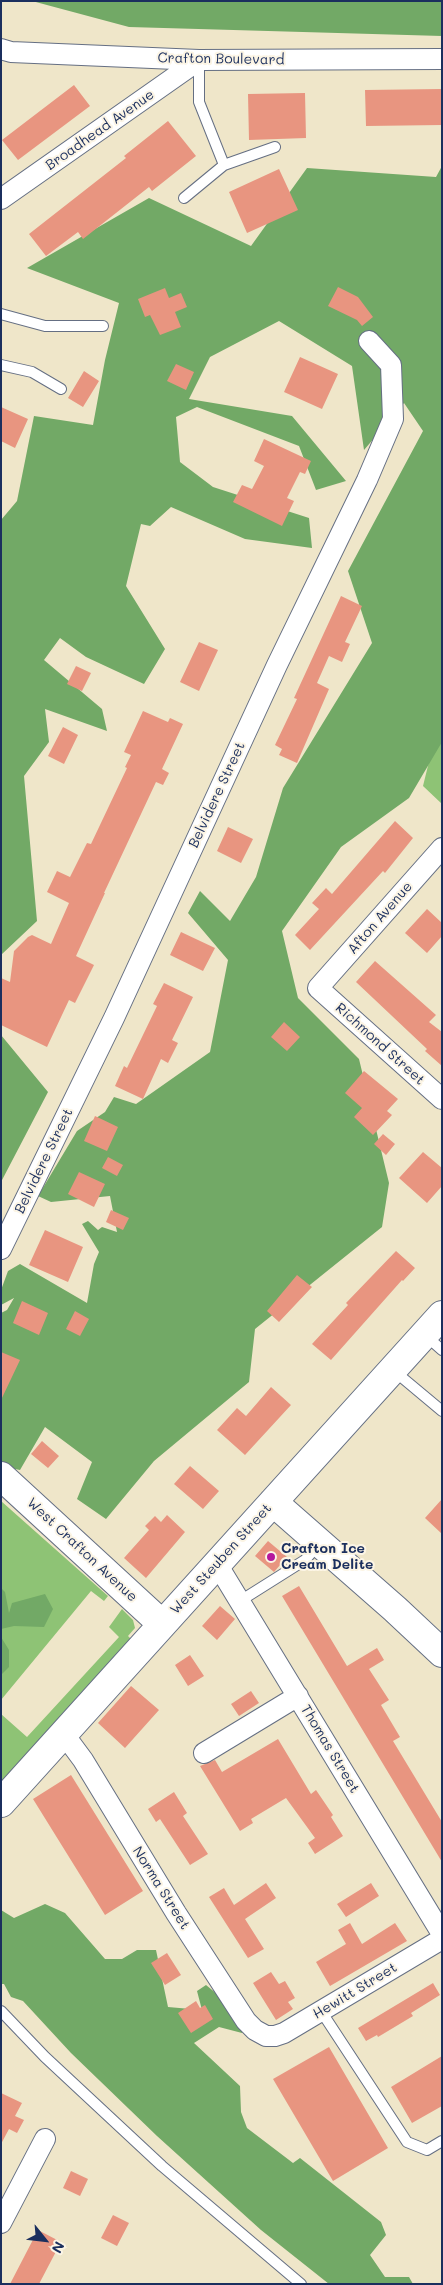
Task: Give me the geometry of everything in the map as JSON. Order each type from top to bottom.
[{"type":"main road","name":"West Steuben Street","points":[[1,1803],[392,1370],[436,1333]]},
{"type":"main road","name":"West Crafton Avenue","points":[[1,1476],[162,1624]]},
{"type":"main road","points":[[273,1502],[396,1609],[442,1653]]},
{"type":"street","name":"Crafton Boulevard","points":[[1,49],[11,52],[198,60],[442,59]]},
{"type":"street","name":"Broadhead Avenue","points":[[1,199],[198,60]]},
{"type":"street","name":"Belvidere Street","points":[[1,1249],[114,1018],[277,665],[367,480],[393,419],[391,365],[369,341]]},
{"type":"street","name":"Afton Avenue","points":[[318,988],[442,848]]},
{"type":"street","name":"Richmond Street","points":[[318,988],[442,1099]]},
{"type":"street","name":"Thomas Street","points":[[217,1564],[442,1934]]},
{"type":"street","points":[[204,1752],[298,1696]]},
{"type":"street","name":"Norma Street","points":[[64,1733],[83,1760],[176,1913],[246,2021],[255,2030],[266,2036]]},
{"type":"street","name":"Hewitt Street","points":[[266,2036],[284,2033],[442,1939]]},
{"type":"street","points":[[1,2223],[45,2139]]},
{"type":"lane","points":[[198,60],[199,102],[224,165]]},
{"type":"lane","points":[[184,198],[224,165],[274,147]]},
{"type":"lane","points":[[1,314],[45,326],[103,326]]},
{"type":"lane","points":[[1,365],[32,372],[61,389]]},
{"type":"lane","points":[[392,1370],[442,1411]]},
{"type":"lane","points":[[240,1602],[305,1560],[319,1544]]},
{"type":"lane","points":[[1,2011],[45,2057],[162,2166],[301,2284]]},
{"type":"lane","points":[[321,2011],[407,2142],[427,2150],[442,2141]]},
{"type":"green space","points":[[32,1],[442,2],[442,36],[129,27]]},
{"type":"green space","points":[[442,166],[442,742],[409,798],[341,847],[282,931],[298,998],[359,1059],[389,1183],[382,1227],[255,1329],[249,1382],[154,1461],[106,1519],[77,1499],[92,1462],[45,1427],[20,1470],[1,1466],[1,1313],[7,1310],[14,1298],[1,1305],[1,1290],[8,1271],[20,1264],[87,1303],[94,1264],[99,1252],[82,1224],[88,1221],[98,1230],[102,1227],[117,1232],[110,1196],[51,1202],[38,1196],[77,1131],[105,1112],[114,1097],[136,1104],[210,1052],[228,960],[188,913],[200,891],[230,921],[256,877],[283,788],[372,643],[348,571],[423,431],[404,403],[364,450],[352,366],[279,321],[210,357],[189,399],[292,416],[346,481],[316,490],[299,446],[197,407],[176,417],[180,462],[213,487],[309,518],[312,548],[245,539],[171,507],[150,526],[141,524],[126,586],[165,649],[144,684],[86,657],[60,638],[44,660],[102,709],[107,731],[45,709],[49,742],[24,776],[37,921],[1,955],[1,520],[17,501],[34,416],[93,425],[105,360],[119,303],[27,268],[149,198],[251,246],[307,168],[436,177]]},
{"type":"green space","points":[[442,709],[442,804],[423,786]]},
{"type":"green space","points":[[1,1035],[48,1092],[1,1182]]},
{"type":"green space","points":[[1,1501],[108,1596],[104,1601],[91,1591],[1,1700]]},
{"type":"green space","points":[[1,1588],[5,1592],[9,1613],[12,1603],[45,1594],[53,1609],[44,1627],[14,1626],[1,1629]]},
{"type":"green space","points":[[122,1609],[133,1620],[135,1628],[128,1636],[131,1639],[1,1782],[1,1714],[27,1737],[119,1637],[109,1627]]},
{"type":"green space","points":[[1,1637],[9,1650],[9,1667],[1,1675]]},
{"type":"green space","points":[[45,1904],[65,1913],[105,1959],[122,1959],[137,1950],[156,1950],[168,2007],[202,2010],[197,1991],[206,1985],[223,1999],[243,2007],[242,2033],[219,2027],[194,2043],[240,2086],[241,2112],[247,2128],[293,2163],[300,2158],[381,2222],[386,2235],[370,2255],[385,2277],[409,2277],[413,2284],[329,2284],[261,2230],[157,2136],[71,2053],[23,2001],[11,1997],[4,1984],[1,1984],[1,1910],[14,1918]]},
{"type":"building","points":[[74,85],[90,106],[18,160],[2,140]]},
{"type":"building","points":[[442,89],[442,125],[366,126],[365,90]]},
{"type":"building","points":[[305,93],[306,138],[249,140],[248,94]]},
{"type":"building","points":[[168,121],[196,156],[152,191],[149,187],[83,239],[78,232],[46,256],[29,234],[126,158],[124,156]]},
{"type":"building","points":[[279,169],[298,210],[247,233],[229,192]]},
{"type":"building","points":[[338,287],[358,297],[373,317],[362,326],[357,320],[328,306]]},
{"type":"building","points":[[165,288],[169,298],[181,293],[187,307],[175,312],[181,327],[160,335],[150,315],[145,317],[138,299]]},
{"type":"building","points":[[300,357],[338,374],[322,409],[284,392]]},
{"type":"building","points":[[176,364],[194,372],[186,390],[167,381]]},
{"type":"building","points":[[84,371],[99,381],[83,407],[68,398]]},
{"type":"building","points":[[1,407],[28,419],[15,448],[1,441]]},
{"type":"building","points":[[264,439],[311,461],[305,474],[300,472],[287,498],[294,501],[282,526],[233,502],[242,485],[252,489],[264,466],[254,461]]},
{"type":"building","points":[[341,596],[362,606],[345,642],[350,644],[342,662],[329,656],[317,683],[329,689],[297,763],[279,755],[282,749],[275,745],[297,699],[294,698]]},
{"type":"building","points":[[199,642],[218,650],[199,691],[180,682]]},
{"type":"building","points":[[76,666],[91,673],[82,691],[67,684]]},
{"type":"building","points":[[143,711],[168,722],[170,718],[183,724],[162,769],[169,773],[163,785],[156,782],[104,893],[76,956],[94,965],[75,1003],[69,1000],[47,1047],[1,1025],[1,978],[10,982],[14,951],[28,937],[32,935],[51,944],[69,903],[47,892],[57,871],[70,877],[87,843],[91,844],[127,768],[125,767],[131,755],[124,752]]},
{"type":"building","points":[[63,727],[78,735],[64,764],[48,756]]},
{"type":"building","points":[[395,821],[413,838],[385,873],[383,871],[310,950],[295,935],[319,909],[312,903],[326,888],[332,894]]},
{"type":"building","points":[[228,827],[253,839],[241,863],[217,851]]},
{"type":"building","points":[[427,909],[442,923],[442,936],[427,953],[405,933]]},
{"type":"building","points":[[181,932],[215,948],[203,971],[170,955]]},
{"type":"building","points":[[375,961],[436,1015],[429,1022],[442,1032],[442,1066],[425,1051],[427,1049],[356,982]]},
{"type":"building","points":[[164,983],[193,997],[172,1040],[178,1043],[168,1063],[161,1059],[143,1099],[115,1086],[124,1066],[127,1068],[157,1006],[153,1004]]},
{"type":"building","points":[[284,1022],[300,1037],[287,1051],[271,1037]]},
{"type":"building","points":[[364,1071],[398,1099],[387,1111],[392,1115],[373,1135],[354,1117],[362,1108],[345,1093]]},
{"type":"building","points":[[95,1116],[118,1127],[107,1151],[84,1141]]},
{"type":"building","points":[[383,1134],[395,1144],[386,1155],[374,1144]]},
{"type":"building","points":[[423,1152],[442,1168],[442,1186],[427,1203],[399,1178]]},
{"type":"building","points":[[108,1157],[123,1165],[117,1176],[102,1168]]},
{"type":"building","points":[[79,1172],[105,1184],[94,1207],[68,1194]]},
{"type":"building","points":[[111,1210],[129,1218],[123,1230],[106,1222]]},
{"type":"building","points":[[45,1230],[83,1247],[68,1282],[29,1265]]},
{"type":"building","points":[[396,1251],[415,1268],[402,1280],[331,1360],[312,1344],[348,1305],[346,1303]]},
{"type":"building","points":[[297,1275],[312,1287],[279,1322],[267,1311]]},
{"type":"building","points":[[22,1301],[48,1313],[39,1335],[13,1323]]},
{"type":"building","points":[[75,1311],[89,1319],[80,1336],[66,1329]]},
{"type":"building","points":[[1,1352],[20,1360],[1,1400]]},
{"type":"building","points":[[271,1387],[291,1405],[245,1455],[217,1430],[237,1408],[246,1416]]},
{"type":"building","points":[[42,1441],[59,1456],[48,1468],[31,1454]]},
{"type":"building","points":[[190,1466],[219,1491],[203,1509],[174,1484]]},
{"type":"building","points":[[442,1499],[442,1534],[425,1518]]},
{"type":"building","points":[[167,1515],[185,1532],[146,1578],[124,1558],[149,1530],[145,1526],[155,1516],[161,1522]]},
{"type":"building","name":"Crafton Ice Cream Delite","points":[[268,1541],[287,1557],[274,1572],[255,1556]]},
{"type":"building","points":[[299,1586],[347,1666],[377,1648],[384,1660],[369,1669],[389,1700],[381,1705],[400,1737],[393,1741],[442,1822],[442,1862],[282,1596]]},
{"type":"building","points":[[220,1606],[235,1619],[217,1640],[202,1626]]},
{"type":"building","points":[[190,1655],[204,1676],[188,1686],[175,1665]]},
{"type":"building","points":[[131,1686],[159,1710],[125,1748],[98,1723]]},
{"type":"building","points":[[251,1691],[259,1703],[239,1716],[231,1704]]},
{"type":"building","points":[[278,1739],[311,1794],[316,1790],[333,1815],[331,1817],[343,1836],[315,1854],[308,1843],[315,1838],[286,1798],[251,1819],[253,1823],[240,1831],[200,1766],[215,1760],[222,1772]]},
{"type":"building","points":[[71,1775],[143,1891],[105,1915],[33,1799]]},
{"type":"building","points":[[174,1792],[187,1813],[183,1816],[208,1854],[190,1865],[160,1819],[156,1822],[148,1809]]},
{"type":"building","points":[[266,1883],[276,1898],[245,1919],[264,1949],[248,1958],[209,1897],[224,1888],[234,1905]]},
{"type":"building","points":[[371,1883],[379,1896],[346,1917],[337,1904]]},
{"type":"building","points":[[350,1923],[362,1944],[395,1923],[407,1941],[330,1986],[316,1962],[346,1944],[338,1930]]},
{"type":"building","points":[[167,1953],[181,1975],[165,1985],[151,1963]]},
{"type":"building","points":[[271,1972],[279,1984],[285,1981],[295,1998],[288,2002],[293,2009],[276,2020],[253,1983]]},
{"type":"building","points":[[433,1983],[440,1995],[411,2013],[413,2016],[378,2037],[377,2035],[366,2041],[358,2028]]},
{"type":"building","points":[[196,2001],[200,2008],[205,2005],[213,2019],[191,2033],[178,2013]]},
{"type":"building","points":[[329,2047],[388,2148],[333,2181],[273,2079]]},
{"type":"building","points":[[442,2056],[442,2106],[412,2123],[391,2087]]},
{"type":"building","points":[[1,2093],[22,2103],[15,2116],[24,2120],[17,2133],[9,2129],[1,2144]]},
{"type":"building","points":[[71,2171],[88,2179],[80,2196],[63,2188]]},
{"type":"building","points":[[113,2215],[129,2223],[117,2246],[101,2238]]},
{"type":"building","points":[[38,2230],[61,2242],[39,2284],[10,2284]]},
{"type":"place","name":"Crafton Ice Cream Delite","points":[[271,1557]]}]
